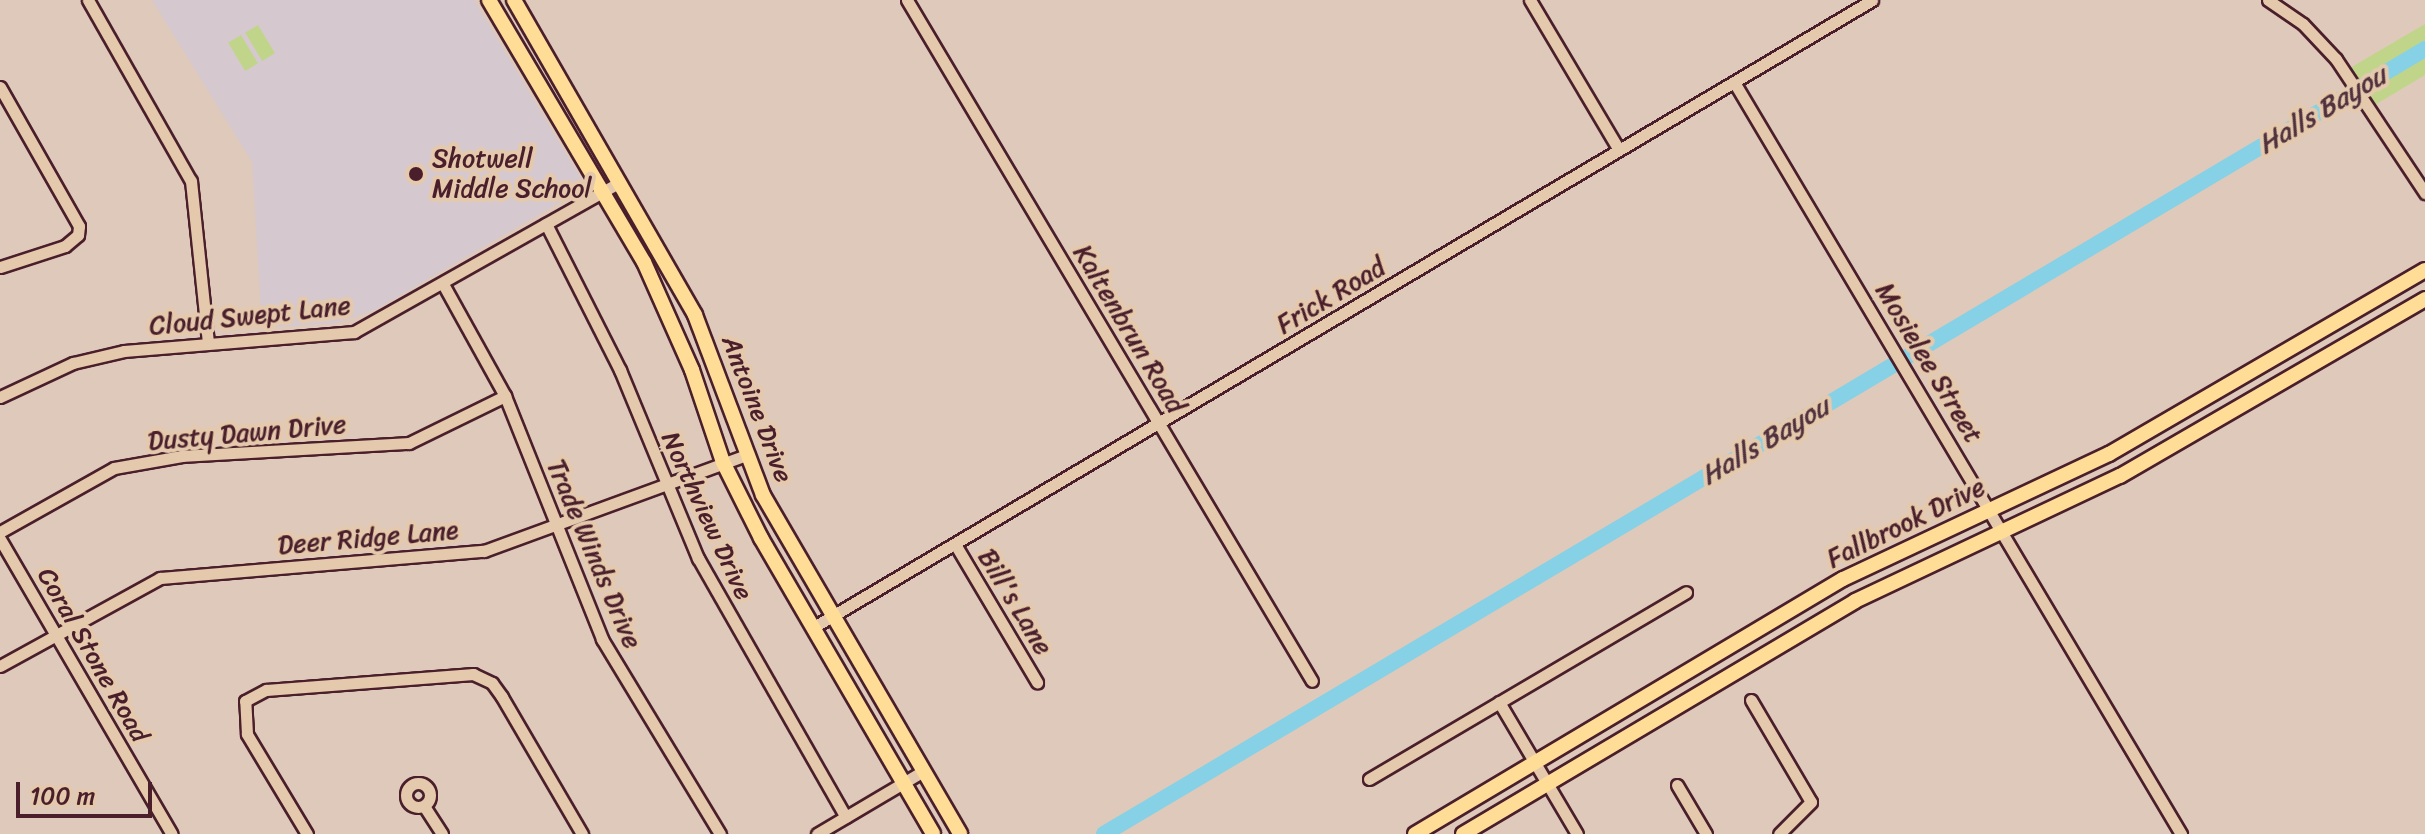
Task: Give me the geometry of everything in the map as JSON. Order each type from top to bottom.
[{"type":"main road","name":"Antoine Drive","points":[[489,0],[602,192],[669,315],[723,462],[812,628],[933,834]]},
{"type":"main road","name":"Antoine Drive","points":[[514,0],[695,315],[747,455],[830,617],[960,834]]},
{"type":"main road","name":"Fallbrook Drive","points":[[1415,834],[1843,579],[2134,441],[2425,270]]},
{"type":"main road","name":"Fallbrook Drive","points":[[1463,834],[1855,601],[2120,476],[2425,299]]},
{"type":"street","points":[[88,0],[191,181],[208,343]]},
{"type":"street","name":"Kaltenbrun Road","points":[[907,0],[1312,681]]},
{"type":"street","points":[[1530,0],[1619,150]]},
{"type":"street","name":"Frick Road","points":[[812,628],[1872,0]]},
{"type":"street","points":[[2268,0],[2310,30],[2340,65],[2425,193]]},
{"type":"street","name":"Mosielee Street","points":[[1734,82],[2181,834]]},
{"type":"street","points":[[0,87],[76,216],[78,235],[65,246],[0,267]]},
{"type":"street","name":"Cloud Swept Lane","points":[[0,397],[73,363],[124,351],[354,332],[620,182]]},
{"type":"street","name":"Northview Drive","points":[[546,224],[614,358],[663,482],[724,607],[846,817]]},
{"type":"street","name":"Trade Winds Drive","points":[[443,284],[505,396],[602,639],[720,834]]},
{"type":"street","name":"Dusty Dawn Drive","points":[[0,532],[114,468],[182,456],[409,443],[505,396]]},
{"type":"street","name":"Deer Ridge Lane","points":[[0,666],[160,578],[484,551],[663,482],[747,455]]},
{"type":"street","name":"Coral Stone Road","points":[[0,539],[172,834]]},
{"type":"street","name":"Bill's Lane","points":[[955,544],[1037,682]]},
{"type":"street","points":[[1369,779],[1686,592]]},
{"type":"street","points":[[307,834],[247,734],[242,716],[245,701],[266,690],[482,677],[502,697],[582,834]]},
{"type":"street","points":[[1751,700],[1811,802],[1779,834]]},
{"type":"street","points":[[1499,702],[1577,834]]},
{"type":"street","points":[[817,834],[922,772]]},
{"type":"street","points":[[1677,785],[1706,834]]},
{"type":"street","points":[[424,806],[442,834]]},
{"type":"shaded area","name":"Shotwell Middle School","points":[[152,0],[474,0],[586,187],[375,310],[336,323],[262,328],[252,162]]},
{"type":"green space","points":[[2425,24],[2425,75],[2373,106],[2350,68]]},
{"type":"green space","points":[[258,25],[275,53],[262,61],[245,33]]},
{"type":"green space","points":[[241,35],[258,63],[245,71],[228,43]]},
{"type":"waterway","name":"Halls Bayou","points":[[1104,834],[2425,49]]},
{"type":"place","name":"Shotwell Middle School","points":[[416,174]]}]
